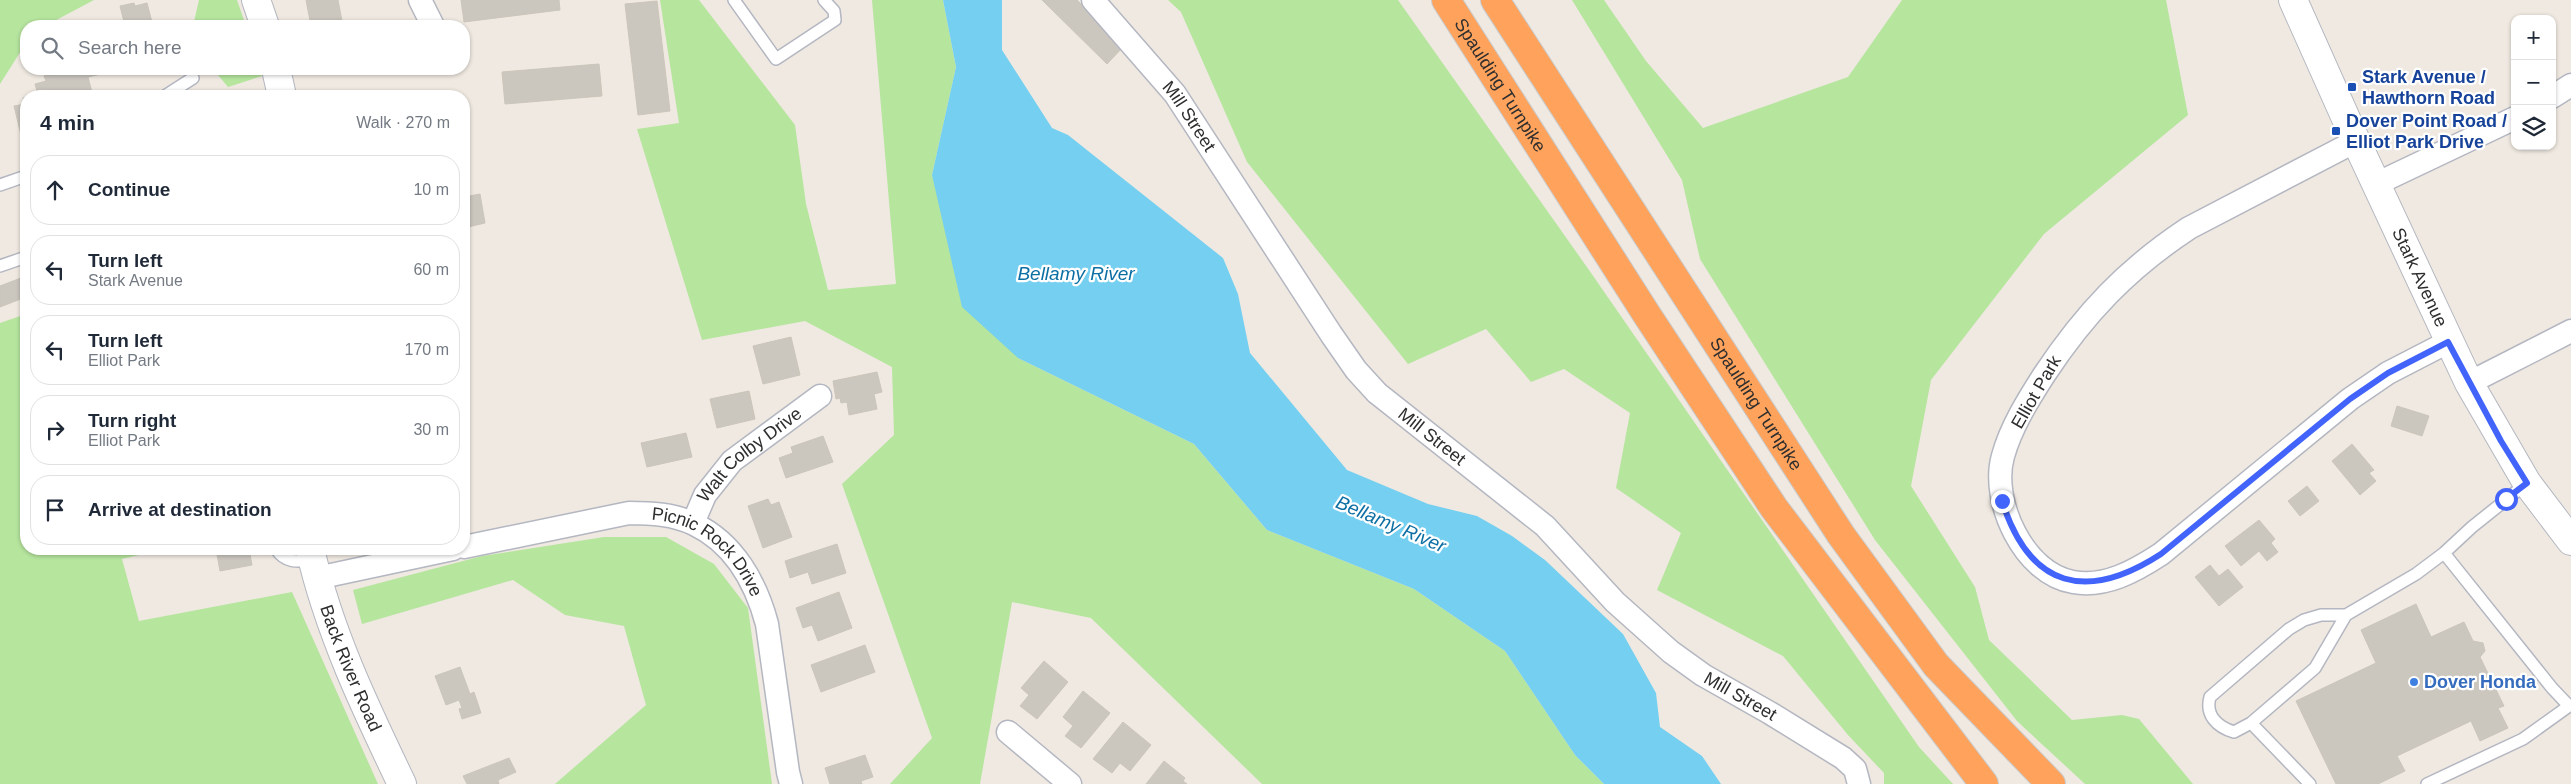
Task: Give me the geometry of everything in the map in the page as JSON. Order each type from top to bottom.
[{"type":"highway","name":"Spaulding Turnpike","points":[[1446,0],[1647,315],[1774,508],[1984,784]]},
{"type":"highway","name":"Spaulding Turnpike","points":[[1495,0],[1847,543],[1936,665],[2051,784]]},
{"type":"main road","points":[[256,0],[263,20]]},
{"type":"main road","name":"Stark Avenue","points":[[2293,0],[2356,142],[2448,342],[2469,383],[2527,483],[2571,541]]},
{"type":"main road","points":[[277,75],[281,90]]},
{"type":"main road","name":"Back River Road","points":[[313,562],[344,659],[402,784]]},
{"type":"street","points":[[420,0],[430,20]]},
{"type":"street","name":"Mill Street","points":[[1093,0],[1175,94],[1331,334],[1356,370],[1377,393],[1545,526],[1614,602],[1672,652],[1703,675],[1843,758],[1855,769],[1859,784]]},
{"type":"street","points":[[2556,94],[2571,85]]},
{"type":"street","points":[[2376,184],[2511,120]]},
{"type":"street","name":"Elliot Park","points":[[2356,142],[2189,228],[2163,245],[2125,278],[2079,324],[2026,403],[2002,456],[2000,486],[2008,521],[2028,553],[2049,573],[2072,582],[2096,583],[2140,568],[2161,554],[2367,386],[2448,342]]},
{"type":"street","points":[[2469,383],[2571,331]]},
{"type":"street","name":"Walt Colby Drive","points":[[693,523],[705,495],[732,461],[820,396]]},
{"type":"street","name":"Picnic Rock Drive","points":[[470,545],[629,513],[651,514],[693,523],[711,535],[734,556],[752,582],[761,601],[767,624],[791,784]]},
{"type":"street","points":[[313,562],[388,555]]},
{"type":"street","points":[[1008,732],[1070,784]]},
{"type":"lane","points":[[734,0],[776,59],[835,20],[834,11],[824,0]]},
{"type":"lane","points":[[174,90],[193,78]]},
{"type":"lane","points":[[0,185],[20,178]]},
{"type":"lane","points":[[0,266],[20,259]]},
{"type":"lane","points":[[2346,615],[2321,615],[2304,620],[2290,629],[2210,697],[2207,706],[2211,717],[2223,729],[2234,732],[2251,723],[2315,668],[2346,615],[2416,574],[2444,554],[2472,527],[2527,483]]},
{"type":"lane","points":[[2427,784],[2523,739],[2570,705],[2552,688],[2444,554]]},
{"type":"lane","points":[[282,555],[287,560],[313,562]]},
{"type":"lane","points":[[2251,723],[2310,784]]},
{"type":"green space","points":[[0,0],[94,0],[56,20],[20,20],[20,52],[0,84]]},
{"type":"green space","points":[[199,0],[237,0],[244,20],[194,20]]},
{"type":"green space","points":[[660,0],[699,0],[795,125],[806,204],[828,290],[896,284],[872,0],[943,0],[956,67],[932,175],[1018,358],[1194,444],[1267,530],[1414,589],[1505,651],[1575,755],[1604,784],[1262,784],[1091,618],[1012,602],[980,784],[890,784],[932,738],[842,484],[894,435],[892,367],[805,321],[702,340],[637,129],[679,123]]},
{"type":"green space","points":[[1168,0],[1398,0],[1589,270],[1919,747],[1953,784],[1884,784],[1884,773],[1848,735],[1783,656],[1657,590],[1681,533],[1616,488],[1630,413],[1564,369],[1531,382],[1486,329],[1408,364],[1247,162],[1181,12]]},
{"type":"green space","points":[[1572,0],[1604,0],[1646,61],[1703,128],[1848,77],[1902,0],[2166,0],[2188,115],[2044,234],[1931,380],[1911,486],[1975,587],[1989,640],[2072,720],[2122,715],[2139,719],[2193,784],[2085,784],[2017,721],[1875,540],[1700,259],[1682,180]]},
{"type":"green space","points":[[218,75],[262,75],[262,76],[228,87]]},
{"type":"green space","points":[[20,316],[20,555],[139,555],[122,559],[139,621],[292,592],[378,784],[0,784],[0,323]]},
{"type":"green space","points":[[604,537],[666,537],[714,564],[748,608],[772,784],[555,784],[646,705],[624,626],[565,615],[513,580],[362,624],[353,590],[482,556]]},
{"type":"water","name":"Bellamy River","points":[[943,0],[1002,0],[1002,50],[1052,128],[1068,135],[1223,258],[1238,294],[1250,353],[1347,470],[1428,504],[1477,516],[1512,536],[1545,560],[1623,634],[1656,693],[1660,727],[1702,756],[1721,784],[1604,784],[1575,755],[1505,651],[1414,589],[1267,530],[1194,444],[1018,358],[962,307],[932,175],[956,67]]},
{"type":"building","points":[[306,0],[338,0],[342,20],[310,20]]},
{"type":"building","points":[[461,0],[559,0],[560,10],[470,21],[464,20]]},
{"type":"building","points":[[1042,0],[1077,0],[1124,46],[1107,64]]},
{"type":"building","points":[[657,1],[670,111],[638,115],[625,4]]},
{"type":"building","points":[[134,3],[135,6],[147,3],[151,20],[124,20],[120,6]]},
{"type":"building","points":[[599,64],[602,96],[505,104],[502,72]]},
{"type":"building","points":[[97,75],[88,77],[91,90],[37,90],[35,84],[46,81],[44,76]]},
{"type":"building","points":[[20,105],[20,131],[14,106]]},
{"type":"building","points":[[480,194],[485,223],[470,227],[470,196]]},
{"type":"building","points":[[20,278],[20,299],[0,307],[0,286]]},
{"type":"building","points":[[791,337],[800,375],[763,384],[753,346]]},
{"type":"building","points":[[877,372],[882,392],[874,394],[877,409],[849,415],[847,402],[841,403],[840,398],[836,399],[833,381]]},
{"type":"building","points":[[749,391],[755,419],[717,428],[710,399]]},
{"type":"building","points":[[2397,406],[2429,416],[2422,436],[2391,426]]},
{"type":"building","points":[[686,433],[692,457],[647,467],[641,443]]},
{"type":"building","points":[[823,436],[833,462],[786,478],[779,458],[793,453],[791,447]]},
{"type":"building","points":[[2352,444],[2374,470],[2369,473],[2376,481],[2360,495],[2332,461]]},
{"type":"building","points":[[2307,486],[2319,501],[2300,516],[2288,501]]},
{"type":"building","points":[[768,499],[771,505],[779,502],[792,537],[763,548],[748,506]]},
{"type":"building","points":[[2259,520],[2275,539],[2271,543],[2278,552],[2267,561],[2259,551],[2241,566],[2225,546]]},
{"type":"building","points":[[837,544],[846,573],[812,584],[808,572],[790,578],[785,561]]},
{"type":"building","points":[[217,555],[250,555],[252,565],[220,571]]},
{"type":"building","points":[[2210,565],[2219,576],[2228,569],[2243,587],[2219,606],[2195,577]]},
{"type":"building","points":[[839,592],[852,628],[818,641],[812,625],[803,628],[796,608]]},
{"type":"building","name":"Dover Honda","points":[[2416,604],[2431,637],[2464,622],[2473,641],[2483,643],[2485,651],[2480,657],[2504,706],[2498,708],[2508,728],[2480,741],[2471,721],[2397,756],[2405,771],[2378,784],[2336,784],[2296,701],[2376,663],[2361,630]]},
{"type":"building","points":[[865,645],[875,672],[821,692],[811,665]]},
{"type":"building","points":[[1044,661],[1068,682],[1037,719],[1020,706],[1029,695],[1021,688]]},
{"type":"building","points":[[460,667],[470,694],[474,692],[481,713],[462,719],[459,709],[462,708],[459,700],[446,705],[435,676]]},
{"type":"building","points":[[1083,691],[1110,713],[1081,748],[1065,736],[1073,726],[1063,717]]},
{"type":"building","points":[[1123,722],[1151,745],[1130,771],[1120,763],[1112,773],[1093,759]]},
{"type":"building","points":[[865,755],[873,777],[861,781],[862,784],[830,784],[825,768]]},
{"type":"building","points":[[509,758],[516,772],[498,780],[499,784],[467,784],[463,776]]},
{"type":"building","points":[[1164,761],[1185,778],[1183,781],[1187,784],[1146,784]]},
{"type":"place","name":"Stark Avenue / Hawthorn Road","points":[[2352,87]]},
{"type":"place","name":"Dover Point Road / Elliot Park Drive","points":[[2336,131]]},
{"type":"place","name":"Dover Honda","points":[[2414,682]]},
{"type":"route","points":[[2002,501],[2008,521],[2028,553],[2049,573],[2072,582],[2096,583],[2120,576],[2140,568],[2161,554],[2367,386],[2448,342],[2501,441],[2527,483],[2506,499]]}]
